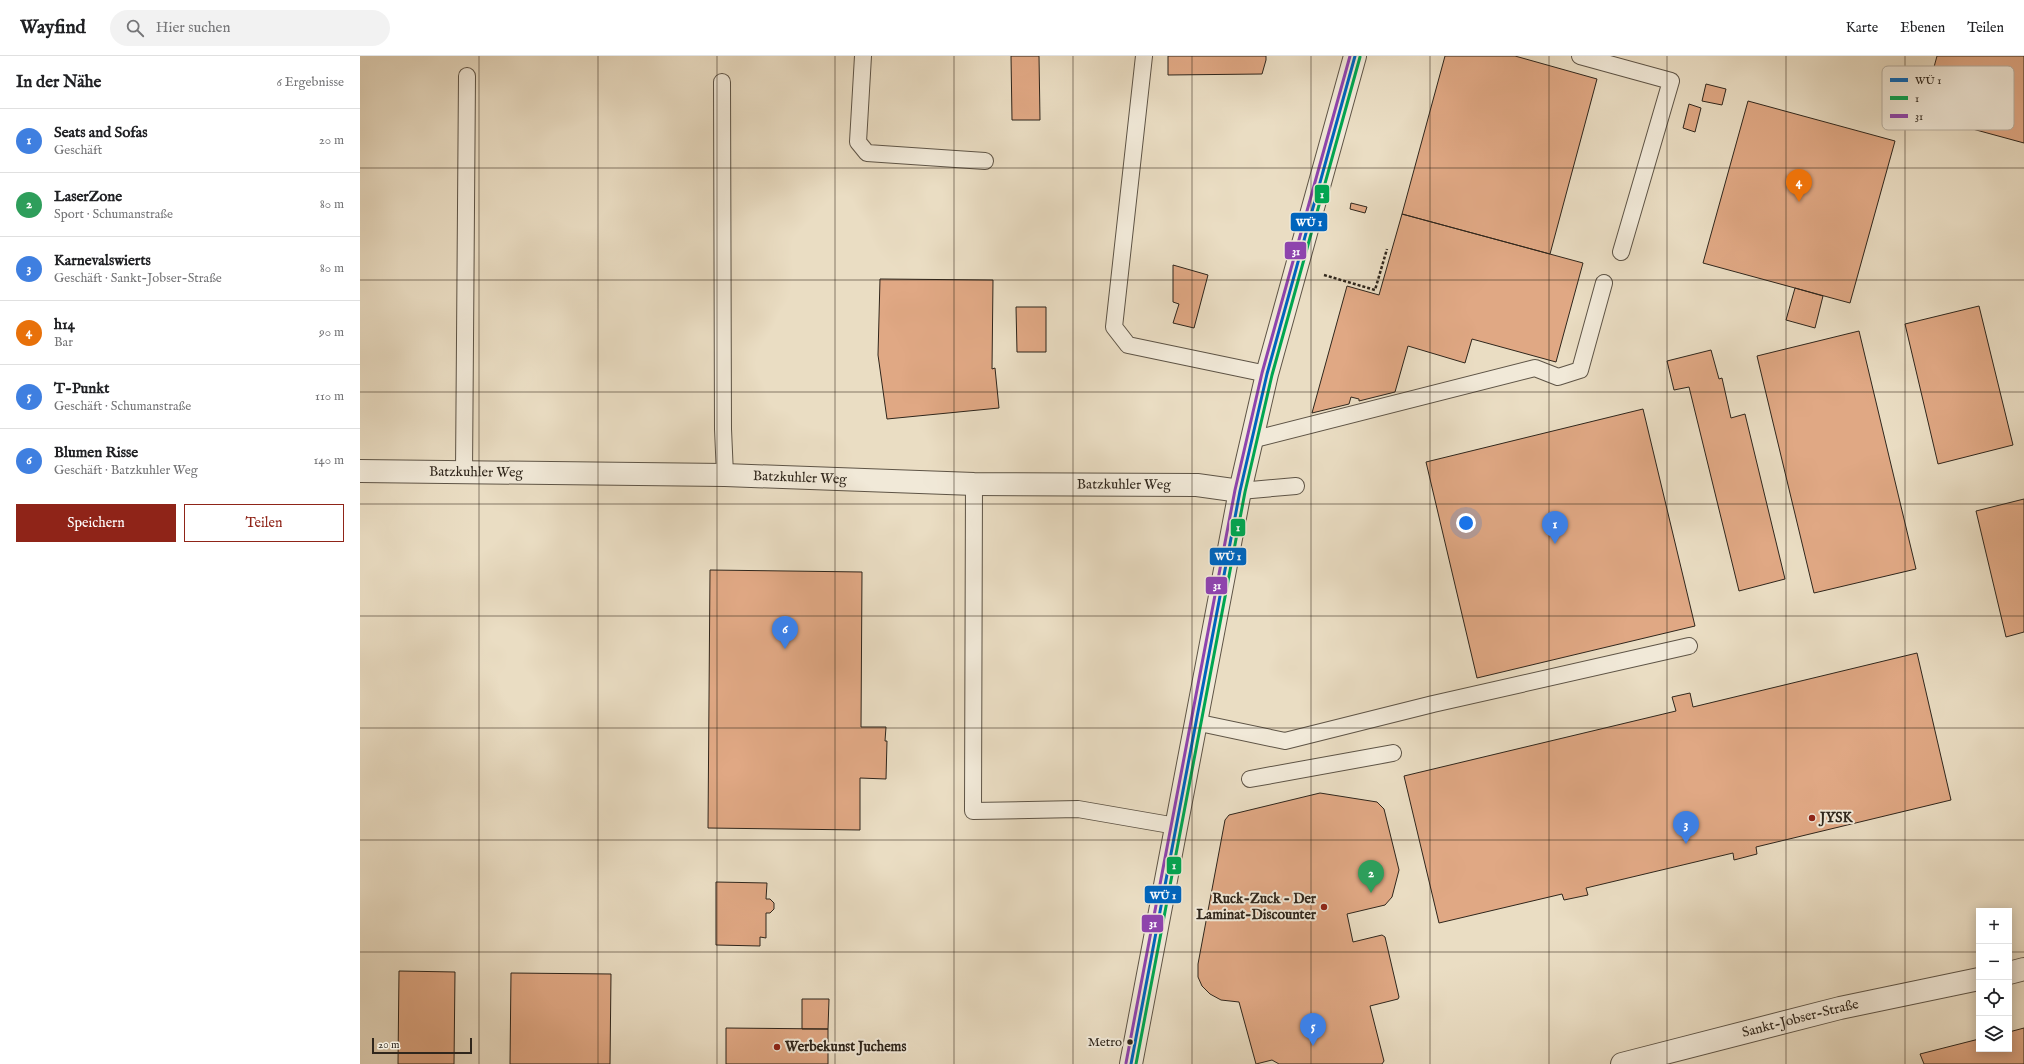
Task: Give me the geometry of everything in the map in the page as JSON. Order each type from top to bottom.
[{"type":"street","points":[[1131,1064],[1195,722],[1251,440],[1296,267],[1355,56]]},
{"type":"street","name":"Batzkuhler Weg","points":[[360,471],[725,475],[974,484],[1197,485],[1240,491]]},
{"type":"street","points":[[2012,972],[2024,969]]},
{"type":"street","name":"Sankt-Jobser-Straße","points":[[1622,1064],[1840,1008],[1976,980]]},
{"type":"lane","points":[[863,56],[858,142],[866,153],[985,161]]},
{"type":"lane","points":[[1144,56],[1114,326],[1128,345],[1268,374]]},
{"type":"lane","points":[[1580,56],[1671,81],[1621,252]]},
{"type":"lane","points":[[464,472],[467,76]]},
{"type":"lane","points":[[722,82],[723,429],[725,475]]},
{"type":"lane","points":[[1251,440],[1535,368],[1558,376],[1580,370],[1604,283]]},
{"type":"lane","points":[[974,484],[973,811],[1078,809],[1176,826]]},
{"type":"lane","points":[[1240,491],[1296,486]]},
{"type":"lane","points":[[1195,722],[1285,741],[1433,704],[1689,646]]},
{"type":"lane","points":[[1250,779],[1393,752]]},
{"type":"path","points":[[1296,267],[1375,290],[1387,249]]},
{"type":"building","points":[[1011,56],[1039,56],[1040,120],[1012,120]]},
{"type":"building","points":[[1168,56],[1266,56],[1266,60],[1262,74],[1168,75]]},
{"type":"building","points":[[1445,56],[1515,56],[1597,79],[1550,254],[1402,214]]},
{"type":"building","points":[[1937,56],[2024,56],[2024,143],[1976,130],[2014,130],[2014,66],[1934,66]]},
{"type":"building","points":[[1706,84],[1726,89],[1722,105],[1702,101]]},
{"type":"building","points":[[1748,101],[1895,141],[1850,303],[1703,263]]},
{"type":"building","points":[[1689,104],[1701,108],[1695,132],[1683,128]]},
{"type":"building","points":[[1351,203],[1367,207],[1365,213],[1350,209]]},
{"type":"building","points":[[1402,214],[1583,263],[1556,362],[1472,339],[1465,363],[1408,346],[1395,392],[1359,401],[1359,399],[1351,397],[1349,404],[1312,413],[1347,286],[1379,295]]},
{"type":"building","points":[[1173,265],[1208,275],[1194,328],[1173,323],[1179,304],[1173,302]]},
{"type":"building","points":[[880,279],[993,280],[992,369],[995,368],[999,408],[887,419],[878,355]]},
{"type":"building","points":[[1795,288],[1823,296],[1815,328],[1786,320]]},
{"type":"building","points":[[1979,306],[2013,445],[1938,464],[1905,324]]},
{"type":"building","points":[[1016,307],[1046,307],[1046,352],[1017,352]]},
{"type":"building","points":[[1859,331],[1916,569],[1814,593],[1757,356]]},
{"type":"building","points":[[1711,350],[1719,379],[1722,378],[1731,418],[1745,414],[1785,579],[1739,591],[1689,387],[1674,390],[1667,361]]},
{"type":"building","points":[[1643,409],[1695,626],[1477,678],[1426,462]]},
{"type":"building","points":[[2024,499],[2024,632],[2006,637],[1976,511]]},
{"type":"building","points":[[710,570],[862,572],[861,727],[886,727],[885,741],[887,741],[886,779],[860,778],[860,830],[708,828]]},
{"type":"building","points":[[1917,653],[1951,800],[1756,847],[1757,854],[1734,860],[1733,853],[1586,888],[1588,895],[1564,900],[1562,894],[1439,923],[1404,776],[1676,711],[1672,697],[1690,693],[1693,707]]},
{"type":"building","points":[[1320,793],[1377,802],[1384,809],[1399,870],[1392,897],[1385,905],[1347,914],[1353,942],[1382,935],[1385,937],[1399,997],[1398,999],[1370,1006],[1384,1061],[1382,1064],[1279,1064],[1272,1060],[1256,1064],[1239,1002],[1221,1000],[1210,994],[1202,986],[1198,977],[1198,964],[1225,820],[1229,815]]},
{"type":"building","points":[[716,882],[767,883],[766,899],[770,899],[774,903],[774,909],[770,913],[766,913],[766,938],[760,937],[760,946],[716,945]]},
{"type":"building","points":[[399,971],[455,972],[454,1064],[398,1064]]},
{"type":"building","points":[[511,973],[611,974],[610,1064],[510,1064]]},
{"type":"building","points":[[802,999],[829,999],[828,1029],[802,1029]]},
{"type":"building","name":"Werbekunst Juchems","points":[[726,1028],[828,1029],[828,1064],[726,1064]]},
{"type":"building","points":[[2024,1028],[2024,1064],[1924,1064],[1920,1054],[1976,1040],[1976,1052],[2012,1052],[2012,1031]]},
{"type":"transit line","name":"31","points":[[1126,1063],[1235,490],[1262,373],[1350,56]]},
{"type":"transit line","points":[[1131,1064],[1240,491],[1267,374],[1355,56]]},
{"type":"transit line","name":"1","points":[[1136,1064],[1245,492],[1272,375],[1360,57]]},
{"type":"place","name":"h14","points":[[1799,202]]},
{"type":"place","name":"Seats and Sofas","points":[[1555,544]]},
{"type":"place","name":"Blumen Risse","points":[[785,649]]},
{"type":"place","name":"JYSK","points":[[1812,818]]},
{"type":"place","name":"Karnevalswierts","points":[[1686,844]]},
{"type":"place","name":"LaserZone","points":[[1371,893]]},
{"type":"place","name":"Ruck-Zuck - Der Laminat-Discounter","points":[[1324,907]]},
{"type":"place","name":"Metro","points":[[1130,1042]]},
{"type":"place","name":"T-Punkt","points":[[1313,1046]]},
{"type":"place","name":"Werbekunst Juchems","points":[[777,1047]]}]
